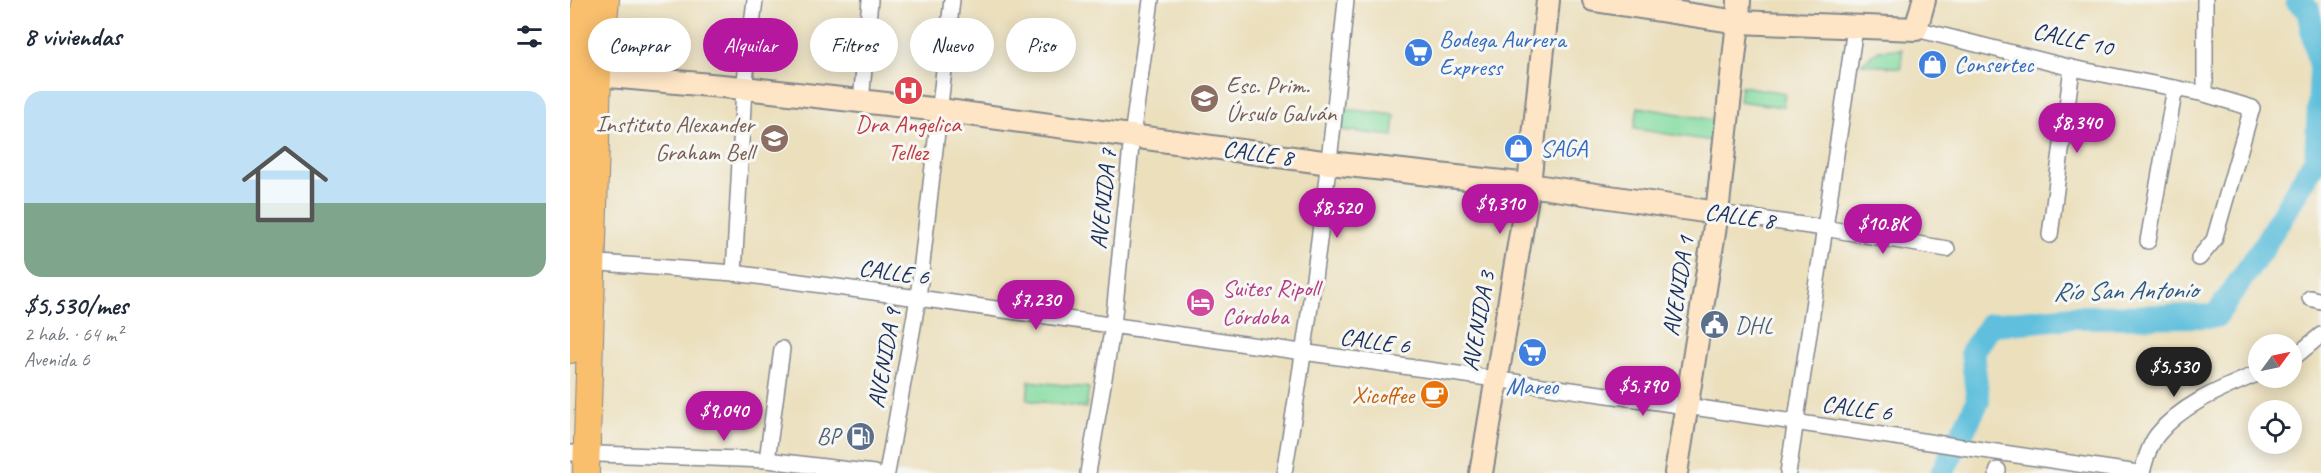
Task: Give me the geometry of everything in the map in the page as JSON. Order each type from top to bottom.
[{"type":"main road","points":[[581,460],[578,264],[585,0]]},
{"type":"main road","points":[[582,69],[606,0]]},
{"type":"main road","name":"AVENIDA 3","points":[[1481,473],[1528,185],[1548,0]]},
{"type":"main road","name":"CALLE 10","points":[[1594,0],[1738,11],[1856,28],[1916,29]]},
{"type":"main road","points":[[1916,29],[1924,0]]},
{"type":"main road","name":"AVENIDA 1","points":[[1676,473],[1717,213],[1738,11]]},
{"type":"main road","name":"CALLE 8","points":[[582,69],[940,110],[1330,163],[1528,185],[1717,213]]},
{"type":"main road","points":[[570,350],[578,264]]},
{"type":"street","points":[[734,273],[744,88],[755,0]]},
{"type":"street","points":[[861,102],[870,0]]},
{"type":"street","name":"AVENIDA 9","points":[[887,473],[918,298],[952,0]]},
{"type":"street","name":"AVENIDA 7","points":[[1088,473],[1113,325],[1132,136],[1152,0]]},
{"type":"street","points":[[1284,473],[1305,353],[1330,163],[1346,0]]},
{"type":"street","points":[[2205,0],[2205,94]]},
{"type":"street","points":[[1788,473],[1856,28]]},
{"type":"street","name":"CALLE 10","points":[[1916,29],[2072,68],[2205,94],[2252,108],[2214,240],[2199,258]]},
{"type":"street","points":[[2050,236],[2072,68]]},
{"type":"street","points":[[2148,241],[2175,88]]},
{"type":"street","name":"CALLE 8","points":[[1717,213],[1947,249]]},
{"type":"street","name":"CALLE 6","points":[[578,264],[734,273],[1686,406],[2140,473]]},
{"type":"street","points":[[2302,351],[2321,335]]},
{"type":"street","points":[[767,460],[782,349]]},
{"type":"street","points":[[2140,473],[2158,434],[2192,404],[2248,378]]},
{"type":"street","points":[[581,460],[767,460],[874,473]]},
{"type":"green space","points":[[1902,49],[1901,68],[1861,64],[1879,50]]},
{"type":"green space","points":[[1741,86],[1785,93],[1783,107],[1739,101]]},
{"type":"green space","points":[[1638,107],[1721,121],[1718,142],[1634,129]]},
{"type":"green space","points":[[1344,109],[1395,115],[1393,136],[1342,130]]},
{"type":"green space","points":[[1029,381],[1089,388],[1086,408],[1027,400]]},
{"type":"waterway","name":"Río San Antonio","points":[[1942,473],[1978,401],[1972,352],[1990,325],[2073,317],[2216,316],[2260,252],[2316,159],[2321,72],[2308,10],[2297,0]]},
{"type":"place","name":"Bodega Aurrera Express","points":[[1418,53]]},
{"type":"place","name":"Consertec","points":[[1933,64]]},
{"type":"place","name":"Dra Angelica Tellez","points":[[908,91]]},
{"type":"place","name":"Esc. Prim. Úrsulo Galván","points":[[1205,99]]},
{"type":"place","name":"Instituto Alexander Graham Bell","points":[[775,138]]},
{"type":"place","name":"SAGA","points":[[1519,148]]},
{"type":"place","name":"Suites Ripoll Córdoba","points":[[1201,302]]},
{"type":"place","name":"DHL","points":[[1714,325]]},
{"type":"place","name":"Mareo","points":[[1532,353]]},
{"type":"place","name":"Xicoffee","points":[[1435,395]]},
{"type":"place","name":"BP","points":[[861,436]]}]
